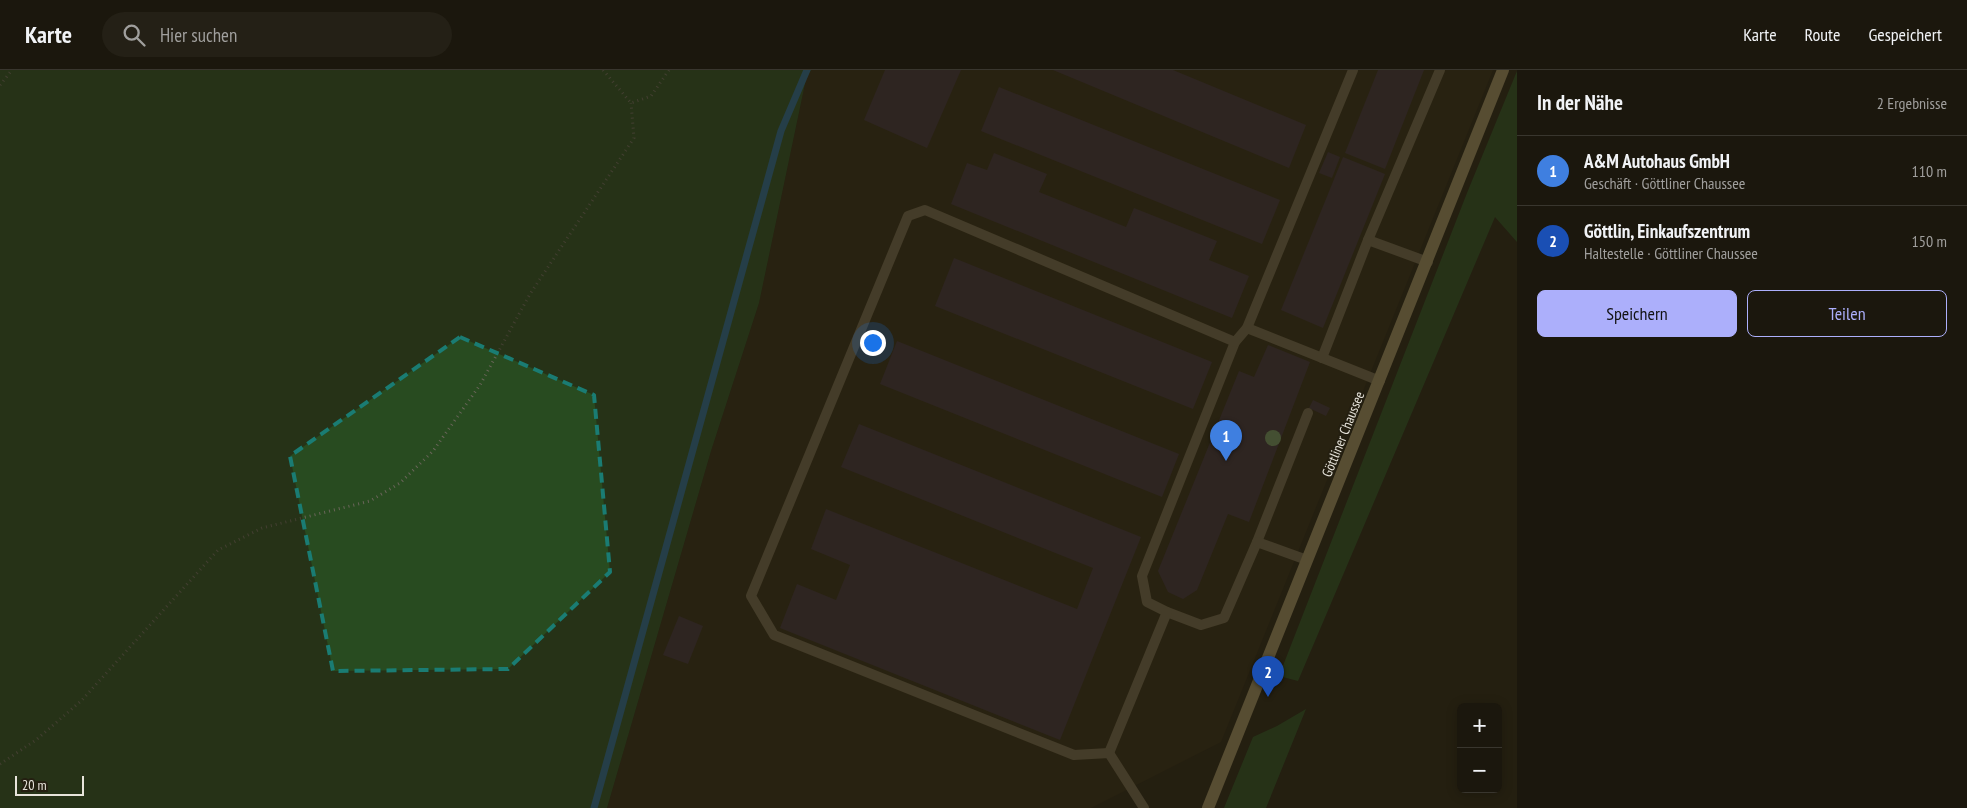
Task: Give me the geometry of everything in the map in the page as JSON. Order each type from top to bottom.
[{"type":"street","name":"Göttliner Chaussee","points":[[1208,808],[1428,262],[1503,70]]},
{"type":"lane","points":[[1308,413],[1257,542],[1224,618],[1201,625],[1147,602],[1142,576],[1235,342],[1247,328],[1353,70]]},
{"type":"lane","points":[[1322,358],[1368,240],[1440,70]]},
{"type":"lane","points":[[1109,753],[1074,755],[774,635],[751,596],[908,216],[925,210],[1235,342]]},
{"type":"lane","points":[[1368,240],[1428,262]]},
{"type":"lane","points":[[1247,328],[1380,381]]},
{"type":"lane","points":[[1257,542],[1307,560]]},
{"type":"lane","points":[[1109,753],[1167,612]]},
{"type":"lane","points":[[1109,753],[1144,808]]},
{"type":"path","points":[[0,85],[12,70]]},
{"type":"path","points":[[0,764],[36,740],[81,701],[218,550],[262,528],[370,501],[400,483],[433,451],[480,385],[530,294],[634,138],[631,103],[603,70]]},
{"type":"path","points":[[631,103],[651,96],[669,70]]},
{"type":"highlighted area","points":[[460,337],[594,395],[610,572],[508,669],[333,671],[290,456]]},
{"type":"shaded area","points":[[811,70],[1493,70],[1221,742],[1091,808],[607,808],[711,451],[759,303],[806,79]]},
{"type":"green space","points":[[0,70],[811,70],[806,79],[759,303],[711,451],[607,808],[0,808]]},
{"type":"green space","points":[[1517,71],[1517,242],[1495,217],[1298,681],[1279,676],[1467,193]]},
{"type":"green space","points":[[1306,709],[1266,808],[1224,808],[1253,737]]},
{"type":"building","points":[[885,70],[961,70],[927,148],[864,120]]},
{"type":"building","points":[[1053,70],[1173,70],[1306,125],[1289,168]]},
{"type":"building","points":[[1378,70],[1424,70],[1385,169],[1345,153]]},
{"type":"building","points":[[999,87],[1280,200],[1262,244],[981,131]]},
{"type":"building","points":[[1328,152],[1340,157],[1332,178],[1319,173]]},
{"type":"building","points":[[994,153],[1047,174],[1039,192],[1126,227],[1134,208],[1217,241],[1209,260],[1249,276],[1232,318],[951,204],[967,163],[987,170]]},
{"type":"building","points":[[1343,157],[1385,174],[1323,328],[1281,310]]},
{"type":"building","points":[[954,258],[1212,362],[1193,409],[935,306]]},
{"type":"building","points":[[897,341],[1179,454],[1162,497],[880,384]]},
{"type":"building","points":[[1268,345],[1310,362],[1249,522],[1228,514],[1197,590],[1183,599],[1168,592],[1158,571],[1239,371],[1254,377]]},
{"type":"building","points":[[1313,400],[1330,408],[1326,416],[1309,408]]},
{"type":"building","points":[[859,424],[1141,537],[1060,740],[780,628],[797,584],[836,600],[850,565],[811,549],[826,509],[1077,609],[1093,568],[841,467]]},
{"type":"building","points":[[679,616],[703,626],[688,664],[663,655]]},
{"type":"waterway","points":[[594,808],[781,131],[807,70]]},
{"type":"place","name":"A&M Autohaus GmbH","points":[[1226,461]]},
{"type":"place","name":"Göttlin, Einkaufszentrum","points":[[1268,697]]}]
